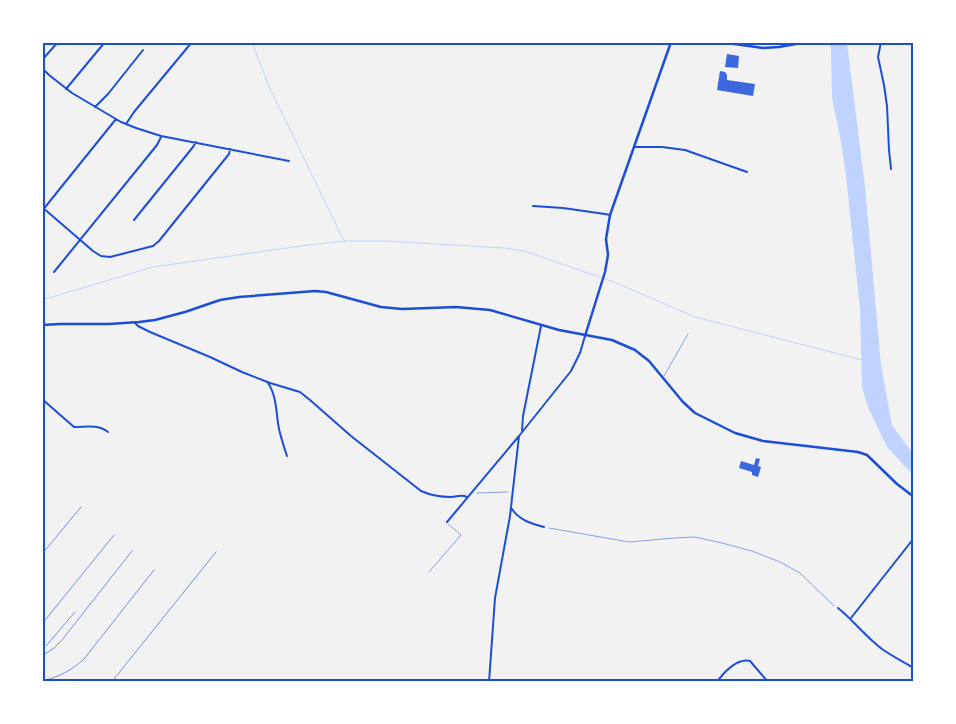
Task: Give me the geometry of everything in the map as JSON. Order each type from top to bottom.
[{"type":"street","points":[[42,60],[58,42]]},
{"type":"street","points":[[66,88],[105,42]]},
{"type":"street","points":[[126,124],[192,42]]},
{"type":"street","points":[[446,522],[571,371],[580,353],[605,272],[608,255],[606,240],[610,215],[671,42]]},
{"type":"street","points":[[720,42],[763,48],[807,42]]},
{"type":"street","points":[[881,42],[878,57],[887,106],[892,169]]},
{"type":"street","points":[[95,107],[108,94],[143,50]]},
{"type":"street","points":[[42,68],[66,88],[126,124],[161,136],[288,161]]},
{"type":"street","points":[[116,119],[43,209],[101,256],[110,257],[153,246],[229,154],[230,149]]},
{"type":"street","points":[[54,272],[157,145],[161,136]]},
{"type":"street","points":[[134,220],[196,142]]},
{"type":"street","points":[[635,147],[662,147],[686,150],[747,172]]},
{"type":"street","points":[[534,206],[610,215]]},
{"type":"street","points":[[42,325],[135,323],[185,312],[220,300],[315,291],[326,292],[381,307],[402,309],[456,307],[490,310],[541,326],[612,340],[622,344],[635,350],[649,361],[683,402],[695,413],[734,434],[763,441],[858,452],[867,455],[897,484],[914,497]]},
{"type":"street","points":[[135,323],[150,332],[242,372],[300,392],[351,436],[421,491],[430,495],[450,497],[463,495],[467,497]]},
{"type":"street","points":[[522,432],[523,416],[541,326]]},
{"type":"street","points":[[266,381],[275,400],[279,430],[287,456]]},
{"type":"street","points":[[42,399],[74,427],[96,426],[108,432]]},
{"type":"street","points":[[489,682],[496,598],[508,529],[519,436]]},
{"type":"street","points":[[511,507],[512,511],[529,523],[544,527]]},
{"type":"street","points":[[851,618],[914,538]]},
{"type":"street","points":[[838,608],[884,650],[914,668]]},
{"type":"street","points":[[717,682],[731,666],[746,660],[750,661],[768,682]]},
{"type":"lane","points":[[664,377],[688,334]]},
{"type":"lane","points":[[429,572],[460,535],[446,522]]},
{"type":"path","points":[[471,493],[512,492]]},
{"type":"path","points":[[544,527],[629,542],[695,537],[722,543],[780,562],[800,573],[838,608]]},
{"type":"water","points":[[829,43],[847,43],[865,187],[881,365],[892,425],[913,454],[913,475],[887,447],[868,407],[862,387],[860,309],[846,175],[832,98],[831,49]]},
{"type":"building","points":[[727,54],[739,56],[738,68],[725,67]]},
{"type":"building","points":[[720,71],[725,72],[727,80],[755,84],[753,96],[717,90]]},
{"type":"building","points":[[756,458],[760,459],[758,466],[761,467],[758,477],[752,475],[752,472],[739,468],[741,461],[754,465]]},
{"type":"waterway","points":[[252,42],[268,84],[345,241]]},
{"type":"waterway","points":[[42,300],[153,267],[308,245],[346,241],[386,241],[504,248],[524,251],[614,282],[695,317],[862,360]]},
{"type":"railway","points":[[42,554],[81,507]]},
{"type":"railway","points":[[42,624],[114,535]]},
{"type":"railway","points":[[42,656],[62,640],[132,551]]},
{"type":"railway","points":[[114,679],[216,552]]},
{"type":"railway","points":[[42,681],[65,673],[84,659],[154,570]]},
{"type":"railway","points":[[46,646],[75,612]]}]
